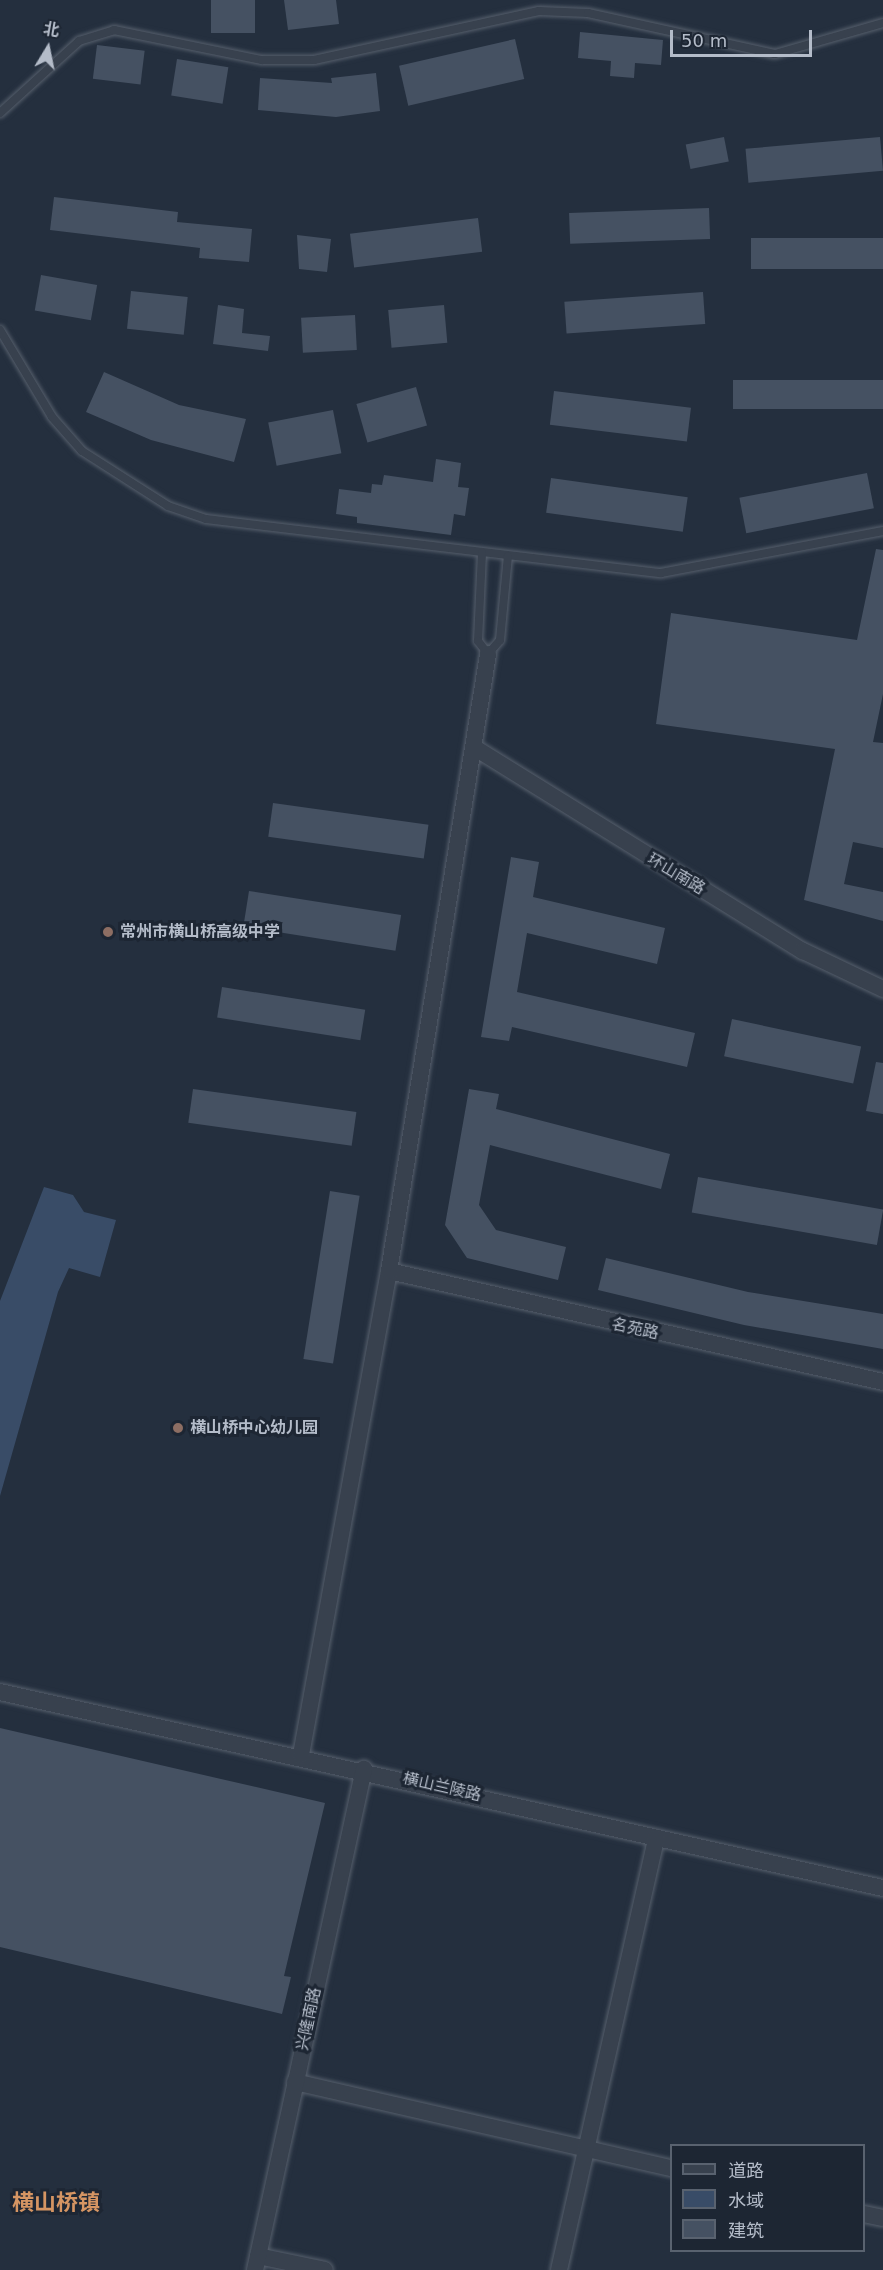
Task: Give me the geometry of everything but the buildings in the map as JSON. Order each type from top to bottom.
[{"type":"street","points":[[301,1755],[389,1271],[475,748],[488,654]]},
{"type":"street","name":"环山南路","points":[[475,748],[803,951],[883,989]]},
{"type":"street","name":"名苑路","points":[[389,1271],[883,1383]]},
{"type":"street","name":"横山兰陵路","points":[[0,1692],[364,1768],[656,1838],[883,1888]]},
{"type":"street","name":"兴隆南路","points":[[256,2263],[364,1768]]},
{"type":"street","points":[[560,2270],[656,1838]]},
{"type":"street","points":[[295,2082],[670,2168]]},
{"type":"street","points":[[865,2214],[883,2218]]},
{"type":"street","points":[[256,2263],[325,2270]]},
{"type":"lane","points":[[0,114],[79,41],[114,30],[262,60],[314,60],[539,11],[588,13],[775,54],[883,23]]},
{"type":"lane","points":[[0,330],[52,417],[82,451],[168,507],[206,519],[294,532],[661,573],[883,531]]},
{"type":"lane","points":[[482,553],[478,641],[488,654],[500,640],[508,556]]},
{"type":"water","points":[[44,1187],[73,1195],[84,1212],[116,1220],[100,1277],[69,1268],[58,1292],[0,1496],[0,1301]]},
{"type":"place","name":"常州市横山桥高级中学","points":[[108,932]]},
{"type":"place","name":"横山桥中心幼儿园","points":[[178,1428]]},
{"type":"district","name":"横山桥镇","points":[[56,2203]]}]
